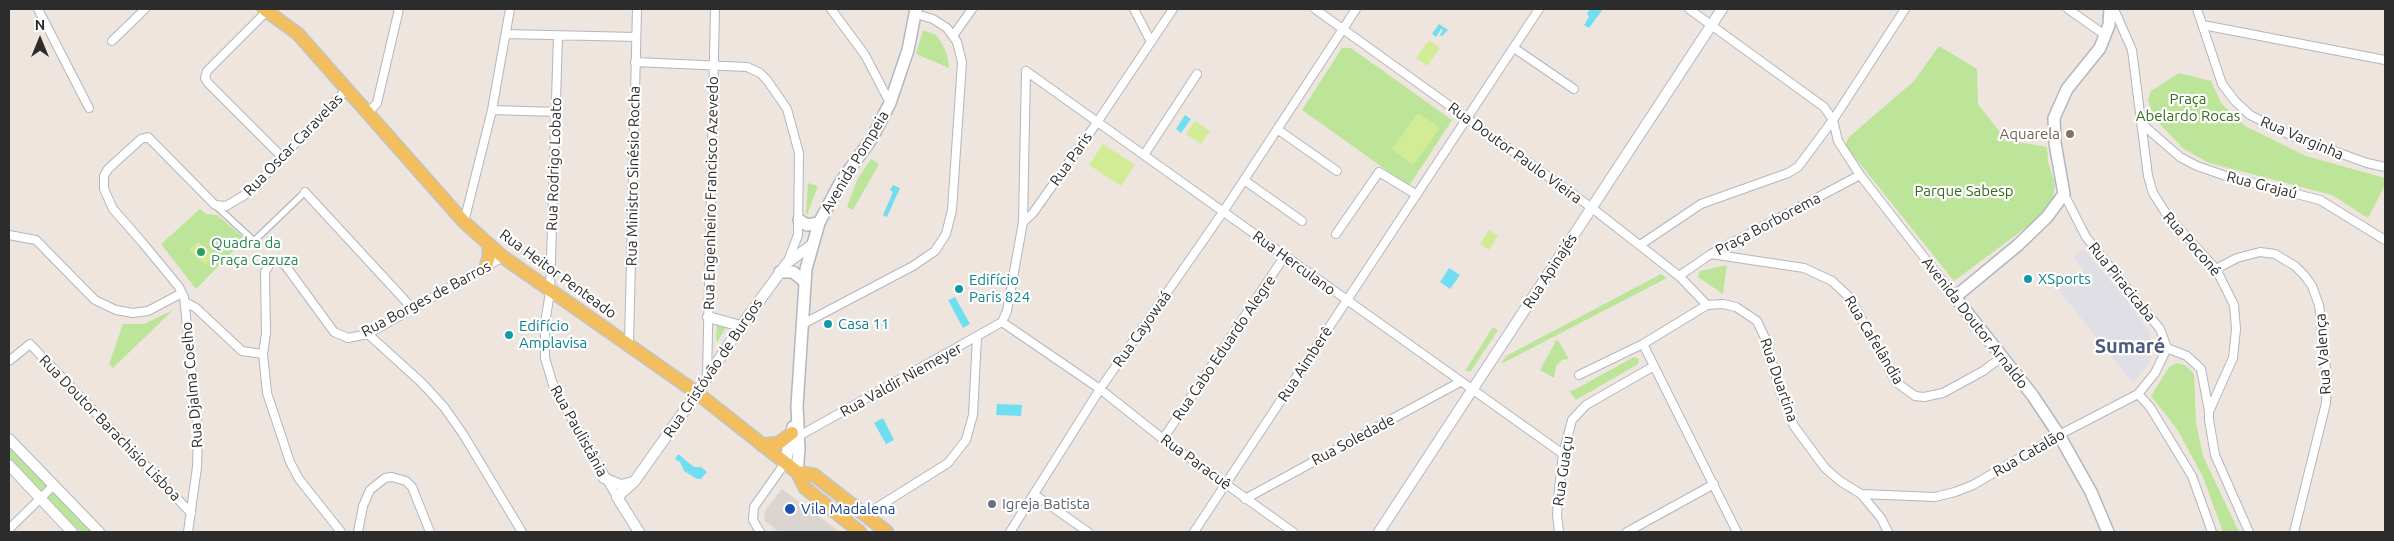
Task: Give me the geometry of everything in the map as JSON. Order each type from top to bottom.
[{"type":"main road","points":[[1955,297],[2018,245],[2047,217],[2064,194],[2055,143],[2054,118],[2067,89],[2100,48],[2109,25],[2112,9]]},
{"type":"main road","name":"Rua Heitor Penteado","points":[[265,10],[298,34],[464,222],[503,257],[550,292],[629,344],[697,393],[797,472],[814,476],[887,532]]},
{"type":"main road","name":"Avenida Pompeia","points":[[797,472],[796,434],[801,325],[804,281],[812,244],[819,223],[840,183],[872,138],[890,103],[908,50],[916,12]]},
{"type":"main road","points":[[799,220],[807,225],[819,223]]},
{"type":"main road","points":[[486,267],[489,245]]},
{"type":"main road","points":[[783,267],[804,281]]},
{"type":"main road","name":"Avenida Doutor Arnaldo","points":[[1955,297],[2033,396],[2059,435],[2091,492],[2105,531]]},
{"type":"main road","name":"Avenida Pompeia","points":[[785,463],[796,434]]},
{"type":"main road","points":[[762,445],[779,443],[796,434]]},
{"type":"main road","name":"Rua Heitor Penteado","points":[[797,472],[805,488],[860,532]]},
{"type":"street","points":[[38,9],[89,108]]},
{"type":"street","points":[[112,41],[145,9]]},
{"type":"street","points":[[367,114],[377,103],[399,9]]},
{"type":"street","points":[[464,222],[492,110],[510,9]]},
{"type":"street","name":"Rua Ministro Sinésio Rocha","points":[[629,344],[637,9]]},
{"type":"street","name":"Rua Engenheiro Francisco Azevedo","points":[[706,377],[715,9]]},
{"type":"street","points":[[831,9],[865,54],[890,103]]},
{"type":"street","points":[[953,36],[972,9]]},
{"type":"street","points":[[1134,9],[1151,42]]},
{"type":"street","name":"Rua Paris","points":[[1023,222],[1033,213],[1174,9]]},
{"type":"street","name":"Rua Doutor Paulo Vieira","points":[[1314,9],[1592,208],[1679,276],[1707,305]]},
{"type":"street","name":"Rua Cayowaá","points":[[1010,532],[1035,496],[1100,389],[1223,212],[1356,9]]},
{"type":"street","name":"Rua Aimberê","points":[[1194,532],[1539,9]]},
{"type":"street","points":[[1689,9],[1824,106],[1834,120]]},
{"type":"street","name":"Rua Apinajés","points":[[1379,532],[1722,9]]},
{"type":"street","points":[[1640,245],[1701,204],[1798,167],[1834,120],[1905,9]]},
{"type":"street","points":[[2068,9],[2105,35]]},
{"type":"street","name":"Rua Poconé","points":[[2112,9],[2132,50],[2148,176],[2153,193],[2167,215],[2216,269],[2234,305],[2236,329],[2233,358],[2209,412],[2215,455],[2249,532]]},
{"type":"street","name":"Rua Varginha","points":[[2197,9],[2222,84],[2250,116],[2310,143],[2367,163],[2385,167]]},
{"type":"street","points":[[265,10],[207,71],[205,78],[281,156]]},
{"type":"street","points":[[801,325],[913,266],[935,250],[946,234],[952,210],[962,62],[960,50],[953,36],[941,23],[916,12]]},
{"type":"street","points":[[2203,25],[2385,60]]},
{"type":"street","points":[[506,34],[636,37]]},
{"type":"street","name":"Rua Rodrigo Lobato","points":[[550,292],[558,36]]},
{"type":"street","points":[[1514,48],[1574,89]]},
{"type":"street","points":[[636,62],[714,64],[754,69],[767,80],[787,109],[800,153],[799,220],[796,241],[783,267]]},
{"type":"street","name":"Rua Herculano","points":[[1023,222],[1026,71],[1098,121],[1284,257],[1563,454]]},
{"type":"street","points":[[1144,155],[1197,74]]},
{"type":"street","name":"Rua Oscar Caravelas","points":[[215,205],[226,206],[248,193],[281,156],[346,90]]},
{"type":"street","points":[[492,110],[556,112]]},
{"type":"street","name":"Avenida Doutor Arnaldo","points":[[1834,120],[1838,142],[1860,175],[1955,297]]},
{"type":"street","name":"Rua Grajaú","points":[[2142,124],[2180,157],[2197,166],[2320,200],[2385,240]]},
{"type":"street","points":[[1277,129],[1337,171]]},
{"type":"street","points":[[340,532],[299,479],[290,462],[267,393],[263,354],[242,352],[184,297],[113,209],[104,189],[104,176],[108,169],[141,139],[148,137],[215,205],[254,241],[305,192],[412,308]]},
{"type":"street","points":[[1336,234],[1379,172],[1417,195]]},
{"type":"street","name":"Praça Borborema","points":[[1679,276],[1711,254],[1860,175]]},
{"type":"street","points":[[1244,180],[1302,222]]},
{"type":"street","name":"Rua Piracicaba","points":[[2064,194],[2086,237],[2160,329],[2167,348]]},
{"type":"street","points":[[1002,322],[1007,312],[1023,222]]},
{"type":"street","points":[[9,235],[36,240],[95,300],[116,310],[132,313],[148,312],[184,297]]},
{"type":"street","name":"Rua Cristóvão de Burgos","points":[[617,497],[634,482],[783,267],[812,244]]},
{"type":"street","name":"Rua Valença","points":[[2216,269],[2237,258],[2260,252],[2275,254],[2296,266],[2305,276],[2319,305],[2327,378],[2326,403],[2294,532]]},
{"type":"street","name":"Rua Cafelândia","points":[[1711,254],[1804,268],[1832,281],[1850,298],[1896,382],[1916,396],[1924,397],[1943,393],[1982,371],[2002,357]]},
{"type":"street","name":"Rua Borges de Barros","points":[[263,354],[266,333],[265,272],[272,260],[284,265],[334,332],[348,338],[368,334],[503,257]]},
{"type":"street","name":"Rua Cabo Eduardo Alegre","points":[[1163,439],[1284,257]]},
{"type":"street","name":"Rua Paulistânia","points":[[550,292],[544,339],[548,372],[554,388],[604,478],[639,532]]},
{"type":"street","name":"Rua Djalma Coelho","points":[[184,297],[198,432],[198,458],[188,532]]},
{"type":"street","name":"Rua Duartina","points":[[1707,305],[1723,304],[1736,307],[1757,321],[1766,340],[1780,391],[1794,426],[1825,468],[1861,494],[1881,518],[1888,532]]},
{"type":"street","points":[[1579,375],[1642,344],[1707,305]]},
{"type":"street","points":[[708,317],[741,326]]},
{"type":"street","name":"Rua Paracuê","points":[[1002,322],[1100,389],[1163,439],[1293,532]]},
{"type":"street","name":"Rua Valdir Niemeyer","points":[[796,434],[977,338],[1002,322]]},
{"type":"street","points":[[368,334],[422,383],[444,407],[463,434],[522,532]]},
{"type":"street","points":[[865,515],[948,463],[966,440],[973,415],[977,338]]},
{"type":"street","name":"Rua Doutor Barachisio Lisboa","points":[[9,361],[29,343],[191,513]]},
{"type":"street","points":[[1642,344],[1737,532]]},
{"type":"street","points":[[2167,348],[2188,356],[2201,369],[2209,412]]},
{"type":"street","name":"Rua Catalão","points":[[1861,494],[1912,497],[1935,496],[1955,492],[1973,485],[2059,435],[2138,394],[2155,373],[2167,348]]},
{"type":"street","name":"Rua Guaçu","points":[[1559,532],[1557,515],[1563,454],[1567,435],[1577,412],[1654,366]]},
{"type":"street","name":"Rua Soledade","points":[[1245,498],[1460,382]]},
{"type":"street","points":[[2138,394],[2150,407],[2192,476],[2212,532]]},
{"type":"street","points":[[9,438],[99,532]]},
{"type":"street","points":[[760,532],[753,520],[754,507],[785,463]]},
{"type":"street","points":[[9,465],[72,532]]},
{"type":"street","points":[[358,532],[363,506],[370,490],[385,478],[392,477],[406,481],[412,487],[430,532]]},
{"type":"street","points":[[604,478],[621,485],[634,482]]},
{"type":"street","points":[[627,514],[627,504],[634,482]]},
{"type":"street","points":[[1627,532],[1637,530],[1714,484]]},
{"type":"street","points":[[9,529],[54,485]]},
{"type":"street","points":[[1035,496],[1088,532]]},
{"type":"shaded area","points":[[2083,249],[2125,297],[2149,331],[2152,347],[2148,353],[2151,356],[2150,361],[2133,383],[2058,289],[2083,269],[2073,256]]},
{"type":"shaded area","points":[[782,489],[840,532],[779,532],[765,521],[764,516],[766,509]]},
{"type":"green space","points":[[923,30],[936,35],[941,42],[947,54],[949,68],[916,54]]},
{"type":"green space","points":[[1429,40],[1440,48],[1427,66],[1416,58]]},
{"type":"green space","name":"Parque Sabesp","points":[[1939,46],[1977,69],[1978,104],[2006,140],[2047,147],[2048,162],[2055,184],[2053,199],[2044,214],[1954,281],[1845,145],[1849,137],[1914,81]]},
{"type":"green space","points":[[1342,48],[1351,48],[1452,120],[1409,186],[1302,110]]},
{"type":"green space","name":"Praça Abelardo Rocas","points":[[2179,73],[2211,81],[2221,103],[2245,126],[2306,156],[2385,178],[2385,185],[2368,218],[2332,195],[2209,163],[2184,149],[2154,118],[2148,99],[2151,91]]},
{"type":"green space","points":[[1418,113],[1440,128],[1413,165],[1392,149]]},
{"type":"green space","points":[[1195,121],[1210,131],[1201,144],[1186,134]]},
{"type":"green space","points":[[1103,144],[1135,165],[1121,186],[1089,165]]},
{"type":"green space","points":[[871,159],[879,164],[853,210],[847,207],[857,180]]},
{"type":"green space","points":[[808,183],[818,186],[807,215],[806,213]]},
{"type":"green space","points":[[200,209],[206,214],[217,215],[245,239],[196,289],[161,244]]},
{"type":"green space","points":[[1489,230],[1498,236],[1489,250],[1480,244]]},
{"type":"green space","name":"Quadra da Praça Cazuza","points":[[198,242],[214,255],[206,265],[189,250]]},
{"type":"green space","points":[[1727,265],[1723,294],[1698,277],[1700,271]]},
{"type":"green space","points":[[1661,274],[1667,278],[1501,364],[1506,356]]},
{"type":"green space","points":[[173,310],[113,368],[109,364],[123,324],[144,324]]},
{"type":"green space","points":[[717,325],[727,326],[717,342],[716,339]]},
{"type":"green space","points":[[1493,327],[1498,330],[1471,371],[1465,371]]},
{"type":"green space","points":[[1557,339],[1569,359],[1562,360],[1556,366],[1554,378],[1540,370]]},
{"type":"green space","points":[[1634,357],[1639,359],[1638,364],[1576,400],[1569,391],[1574,390]]},
{"type":"green space","points":[[2177,363],[2185,365],[2194,374],[2196,423],[2203,456],[2239,532],[2223,532],[2203,477],[2177,429],[2151,396],[2169,367]]},
{"type":"green space","points":[[9,445],[48,486],[41,493],[9,460]]},
{"type":"green space","points":[[53,489],[96,532],[81,532],[46,498]]},
{"type":"water","points":[[1590,9],[1603,9],[1589,28],[1584,25],[1589,17],[1587,14]]},
{"type":"water","points":[[1439,24],[1448,30],[1442,36],[1440,35],[1443,30],[1441,29],[1436,37],[1432,34]]},
{"type":"water","points":[[1185,115],[1191,119],[1181,133],[1176,129]]},
{"type":"water","points":[[893,185],[900,188],[887,217],[883,215],[893,192],[890,190]]},
{"type":"water","points":[[1449,268],[1460,275],[1450,289],[1440,282]]},
{"type":"water","points":[[955,297],[970,324],[963,328],[948,300]]},
{"type":"water","points":[[997,404],[1022,405],[1021,416],[996,415]]},
{"type":"water","points":[[883,418],[894,440],[886,444],[874,423]]},
{"type":"water","points":[[678,454],[694,467],[701,467],[707,472],[701,479],[697,479],[684,471],[680,462],[675,459]]},
{"type":"place","name":"Aquarela","points":[[2070,134]]},
{"type":"place","name":"Quadra da Praça Cazuza","points":[[201,252]]},
{"type":"place","name":"XSports","points":[[2028,279]]},
{"type":"place","name":"Edifício Paris 824","points":[[959,289]]},
{"type":"place","name":"Casa 11","points":[[828,324]]},
{"type":"place","name":"Edifício Amplavisa","points":[[509,335]]},
{"type":"place","name":"Igreja Batista","points":[[992,504]]},
{"type":"place","name":"Vila Madalena","points":[[790,509]]},
{"type":"district","name":"Sumaré","points":[[2130,346]]}]
